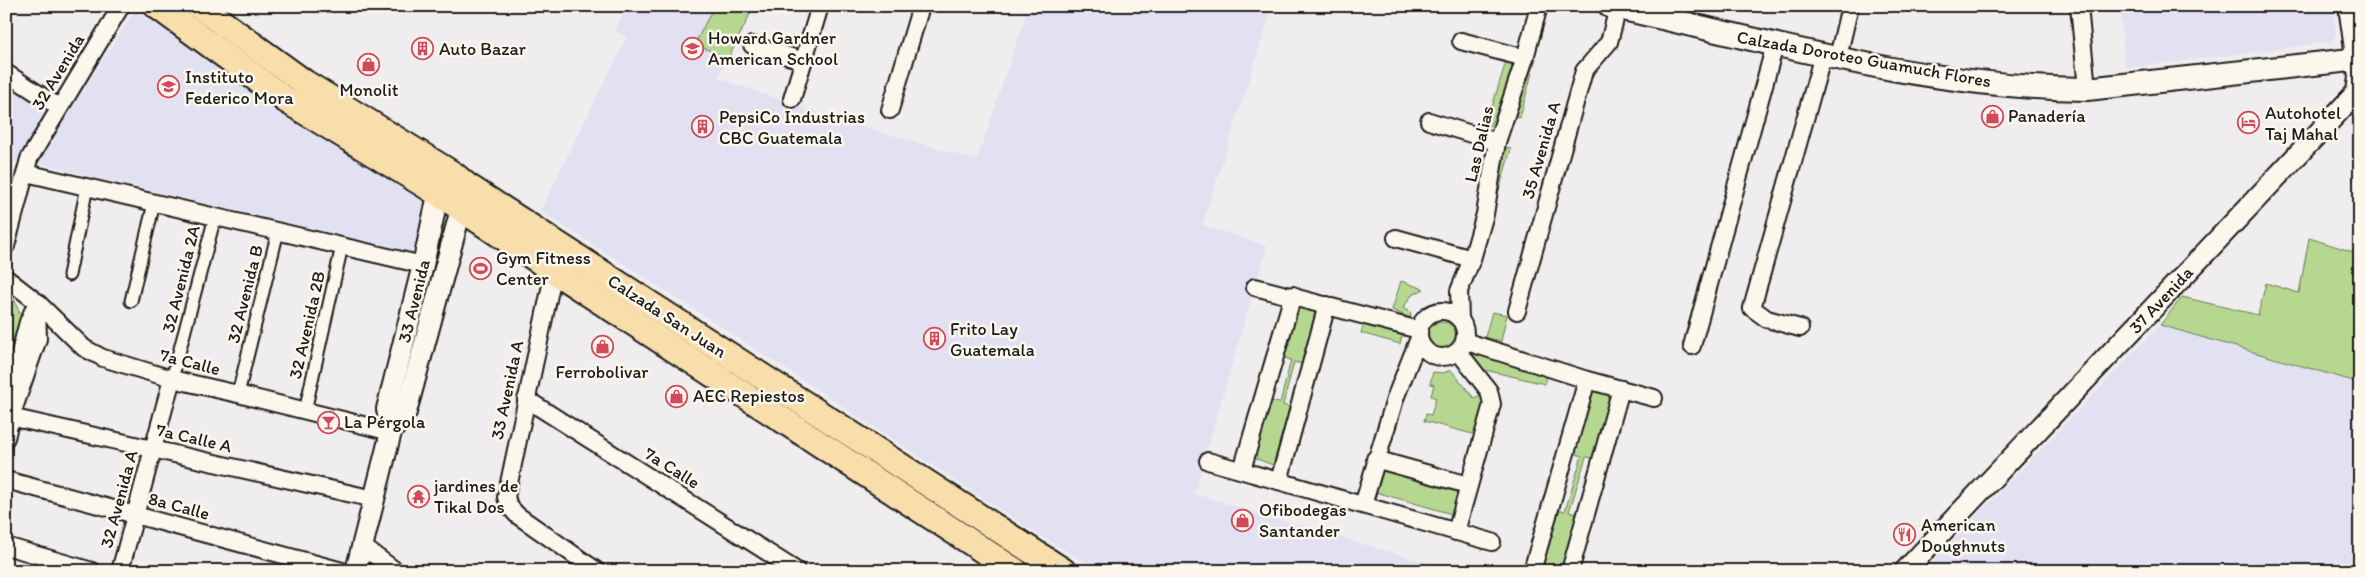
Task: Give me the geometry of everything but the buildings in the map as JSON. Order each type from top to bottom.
[{"type":"main road","name":"Calzada San Juan","points":[[157,6],[286,100],[441,182]]},
{"type":"main road","name":"Calzada San Juan","points":[[199,6],[441,182],[1063,571]]},
{"type":"main road","name":"Calzada Doroteo Guamuch Flores","points":[[1614,7],[1830,56],[1953,79],[2042,89],[2088,89],[2358,59]]},
{"type":"main road","name":"Calzada San Juan","points":[[464,197],[554,271],[1015,571]]},
{"type":"street","name":"32 Avenida","points":[[6,246],[29,159],[121,6]]},
{"type":"street","points":[[792,99],[820,6]]},
{"type":"street","points":[[890,110],[921,6]]},
{"type":"street","name":"Las Dalias","points":[[1460,319],[1459,291],[1472,259],[1485,214],[1497,142],[1539,6]]},
{"type":"street","points":[[1800,328],[1767,319],[1752,308],[1830,56],[1850,6]]},
{"type":"street","points":[[2079,6],[2088,89]]},
{"type":"street","name":"37 Avenida","points":[[1905,571],[2357,92],[2360,84],[2358,59],[2349,6]]},
{"type":"street","name":"35 Avenida A","points":[[1517,311],[1584,71],[1609,42],[1614,7]]},
{"type":"street","points":[[1461,41],[1524,58]]},
{"type":"street","points":[[752,45],[804,61]]},
{"type":"street","points":[[1692,346],[1775,45]]},
{"type":"street","points":[[6,73],[59,107]]},
{"type":"street","points":[[1429,121],[1497,142]]},
{"type":"street","points":[[26,173],[423,265]]},
{"type":"street","name":"33 Avenida","points":[[356,571],[390,432],[387,409],[423,265],[441,182]]},
{"type":"street","points":[[70,274],[88,187]]},
{"type":"street","name":"33 Avenida","points":[[390,432],[406,412],[464,197]]},
{"type":"street","points":[[131,301],[154,202]]},
{"type":"street","name":"32 Avenida 2A","points":[[172,379],[215,217]]},
{"type":"street","name":"32 Avenida B","points":[[238,394],[278,231]]},
{"type":"street","points":[[1396,238],[1472,259]]},
{"type":"street","name":"32 Avenida 2B","points":[[306,411],[342,246]]},
{"type":"street","name":"33 Avenida A","points":[[554,271],[506,497],[509,506],[517,515],[597,571]]},
{"type":"street","name":"7a Calle","points":[[6,278],[37,302],[84,348],[103,358],[172,379],[390,432]]},
{"type":"street","points":[[1255,287],[1293,295],[1419,334],[1426,350],[1431,354],[1445,357],[1461,346],[1465,329],[1460,319],[1448,311],[1433,312],[1426,316],[1419,334],[1396,396],[1375,459],[1363,505]]},
{"type":"street","name":"Las Dalias","points":[[1433,312],[1459,291]]},
{"type":"street","points":[[1242,470],[1293,295]]},
{"type":"street","points":[[6,438],[8,412],[38,339],[37,302]]},
{"type":"street","points":[[1279,481],[1327,305]]},
{"type":"street","points":[[1461,346],[1654,398]]},
{"type":"street","points":[[1456,532],[1492,404],[1489,390],[1461,346]]},
{"type":"street","name":"32 Avenida A","points":[[120,571],[172,379]]},
{"type":"street","points":[[1532,571],[1587,380]]},
{"type":"street","points":[[1570,571],[1621,389]]},
{"type":"street","name":"7a Calle","points":[[526,399],[797,571]]},
{"type":"street","name":"7a Calle A","points":[[8,412],[153,449],[374,499]]},
{"type":"street","points":[[1375,459],[1468,485]]},
{"type":"street","points":[[1208,461],[1492,542]]},
{"type":"street","name":"8a Calle","points":[[6,480],[342,571]]},
{"type":"street","points":[[6,546],[92,571]]},
{"type":"street","points":[[362,546],[396,571]]},
{"type":"shaded area","points":[[627,6],[754,6],[718,78],[832,118],[977,160],[1029,6],[1273,6],[1202,225],[1267,246],[1194,494],[1454,571],[1100,571],[1033,531],[679,299],[540,211],[627,37],[615,31]]},
{"type":"shaded area","points":[[2120,6],[2333,6],[2336,34],[2332,42],[2125,68]]},
{"type":"shaded area","name":"Instituto Federico Mora","points":[[135,11],[430,200],[417,253],[36,163]]},
{"type":"shaded area","points":[[6,74],[52,102],[17,161],[6,163]]},
{"type":"shaded area","points":[[2160,325],[2360,383],[2360,571],[1924,571]]},
{"type":"green space","points":[[714,6],[754,6],[728,59],[695,44]]},
{"type":"green space","points":[[1508,55],[1513,60],[1515,72],[1490,126],[1486,126]]},
{"type":"green space","points":[[1536,58],[1520,118],[1512,115]]},
{"type":"green space","points":[[1502,146],[1511,149],[1486,235]]},
{"type":"green space","points":[[2309,238],[2360,254],[2360,383],[2160,325],[2182,297],[2258,315],[2266,283],[2299,293]]},
{"type":"green space","points":[[1401,281],[1424,289],[1412,295],[1403,308],[1411,313],[1410,318],[1392,310]]},
{"type":"green space","points":[[6,288],[11,291],[22,319],[6,380]]},
{"type":"green space","points":[[1299,301],[1319,306],[1302,364],[1294,362],[1283,405],[1290,407],[1273,465],[1254,458],[1270,401],[1280,403],[1291,360],[1283,357]]},
{"type":"green space","points":[[1492,312],[1507,315],[1501,341],[1485,337]]},
{"type":"green space","points":[[1365,319],[1403,331],[1400,344],[1361,333]]},
{"type":"green space","points":[[1442,322],[1453,326],[1457,337],[1453,348],[1442,352],[1431,348],[1427,337],[1431,326]]},
{"type":"green space","points":[[1472,348],[1548,372],[1545,384],[1481,369],[1468,353]]},
{"type":"green space","points":[[1451,370],[1474,398],[1481,395],[1485,400],[1476,435],[1424,421],[1426,414],[1431,415],[1436,398],[1431,396],[1434,385],[1430,384],[1433,372],[1443,373]]},
{"type":"green space","points":[[1592,386],[1613,392],[1595,458],[1586,457],[1569,512],[1578,514],[1562,571],[1540,571],[1556,509],[1565,511],[1582,456],[1573,453]]},
{"type":"green space","points":[[1379,465],[1459,487],[1452,514],[1372,491]]},
{"type":"place","name":"Howard Gardner American School","points":[[692,48]]},
{"type":"place","name":"Auto Bazar","points":[[423,49]]},
{"type":"place","name":"Monolit","points":[[369,65]]},
{"type":"place","name":"Instituto Federico Mora","points":[[169,87]]},
{"type":"place","name":"Panadería","points":[[1992,116]]},
{"type":"place","name":"Autohotel Taj Mahal","points":[[2249,123]]},
{"type":"place","name":"PepsiCo Industrias CBC Guatemala","points":[[703,127]]},
{"type":"place","name":"Gym Fitness Center","points":[[480,268]]},
{"type":"place","name":"Frito Lay Guatemala","points":[[934,339]]},
{"type":"place","name":"Ferrobolivar","points":[[602,347]]},
{"type":"place","name":"AEC Repiestos","points":[[677,396]]},
{"type":"place","name":"La Pérgola","points":[[328,422]]},
{"type":"place","name":"jardines de Tikal Dos","points":[[418,496]]},
{"type":"place","name":"Ofibodegas Santander","points":[[1243,520]]},
{"type":"place","name":"American Doughnuts","points":[[1905,535]]}]
